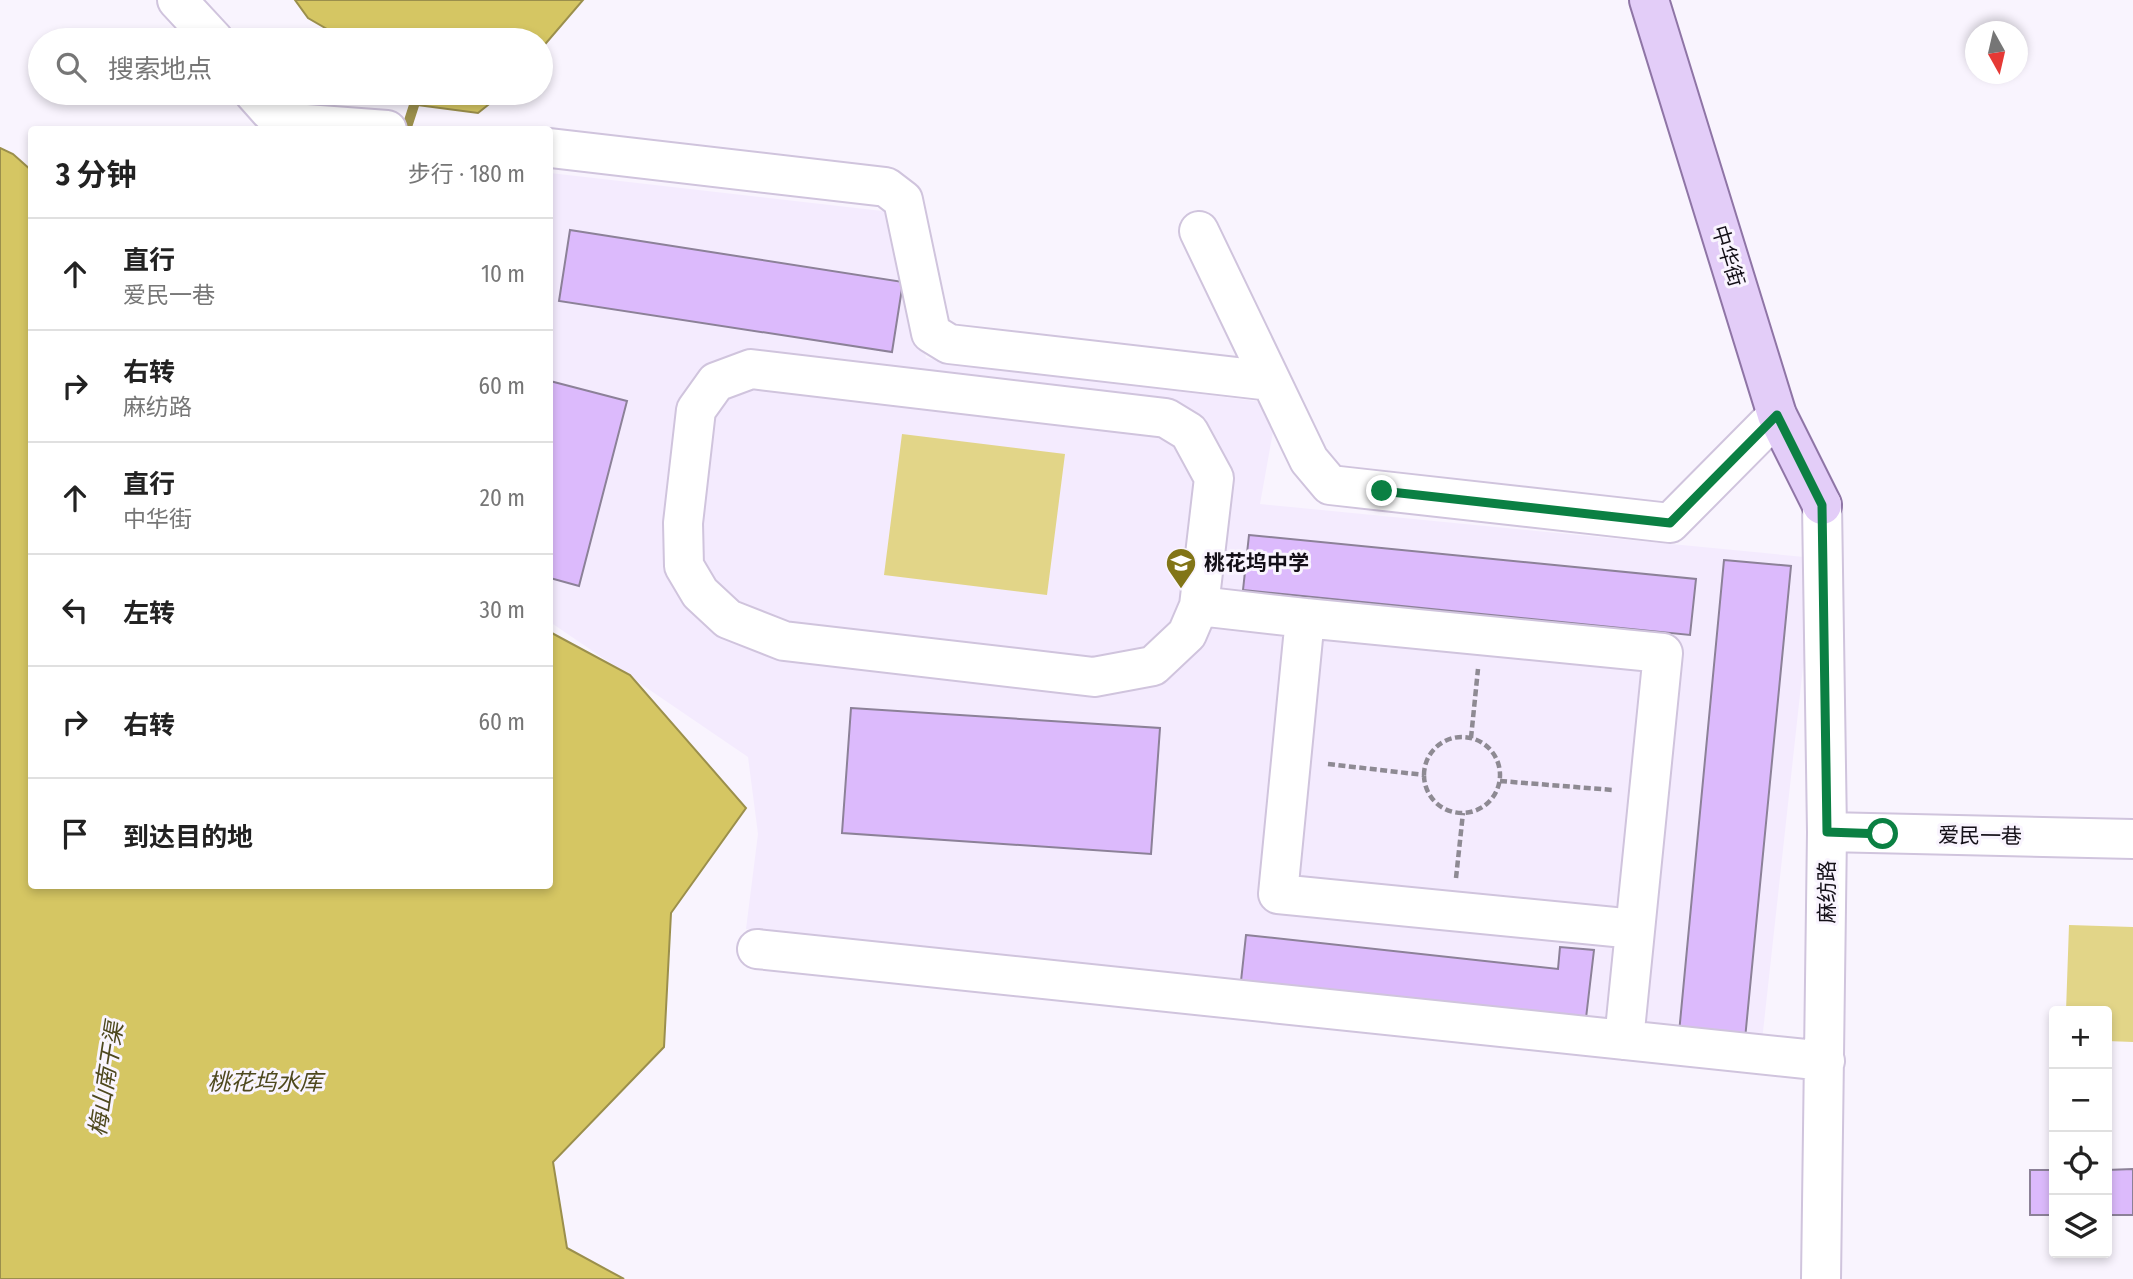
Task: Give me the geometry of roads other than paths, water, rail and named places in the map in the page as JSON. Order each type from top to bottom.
[{"type":"main road","name":"中华街","points":[[1649,0],[1777,415],[1822,505]]},
{"type":"street","points":[[177,0],[203,28]]},
{"type":"street","points":[[265,105],[292,123],[333,126]]},
{"type":"street","points":[[553,148],[886,187],[903,200],[931,333],[949,344],[1271,381]]},
{"type":"street","points":[[1199,231],[1309,460],[1330,485],[1670,523],[1777,415]]},
{"type":"street","points":[[751,369],[1166,418],[1189,432],[1214,478],[1199,606],[1187,634],[1153,666],[1094,677],[784,641],[728,619],[699,593],[684,566],[683,523],[696,410],[716,382],[751,369]]},
{"type":"street","name":"麻纺路","points":[[1821,1279],[1827,832],[1822,505]]},
{"type":"street","points":[[1199,606],[1663,653],[1624,1040]]},
{"type":"street","points":[[1305,618],[1278,894],[1635,929]]},
{"type":"street","name":"爱民一巷","points":[[1827,832],[2133,839]]},
{"type":"street","points":[[757,949],[1825,1061]]},
{"type":"water","points":[[295,0],[583,0],[553,35],[553,28],[325,28],[308,18]]},
{"type":"water","points":[[417,105],[488,105],[478,113]]},
{"type":"water","name":"桃花坞水库","points":[[0,148],[13,154],[28,167],[28,889],[553,889],[553,634],[630,675],[746,808],[671,913],[664,1047],[553,1162],[567,1248],[624,1279],[0,1279]]},
{"type":"waterway","name":"梅山南干渠","points":[[407,126],[414,105]]},
{"type":"place","name":"桃花坞中学","points":[[1181,590]]}]
